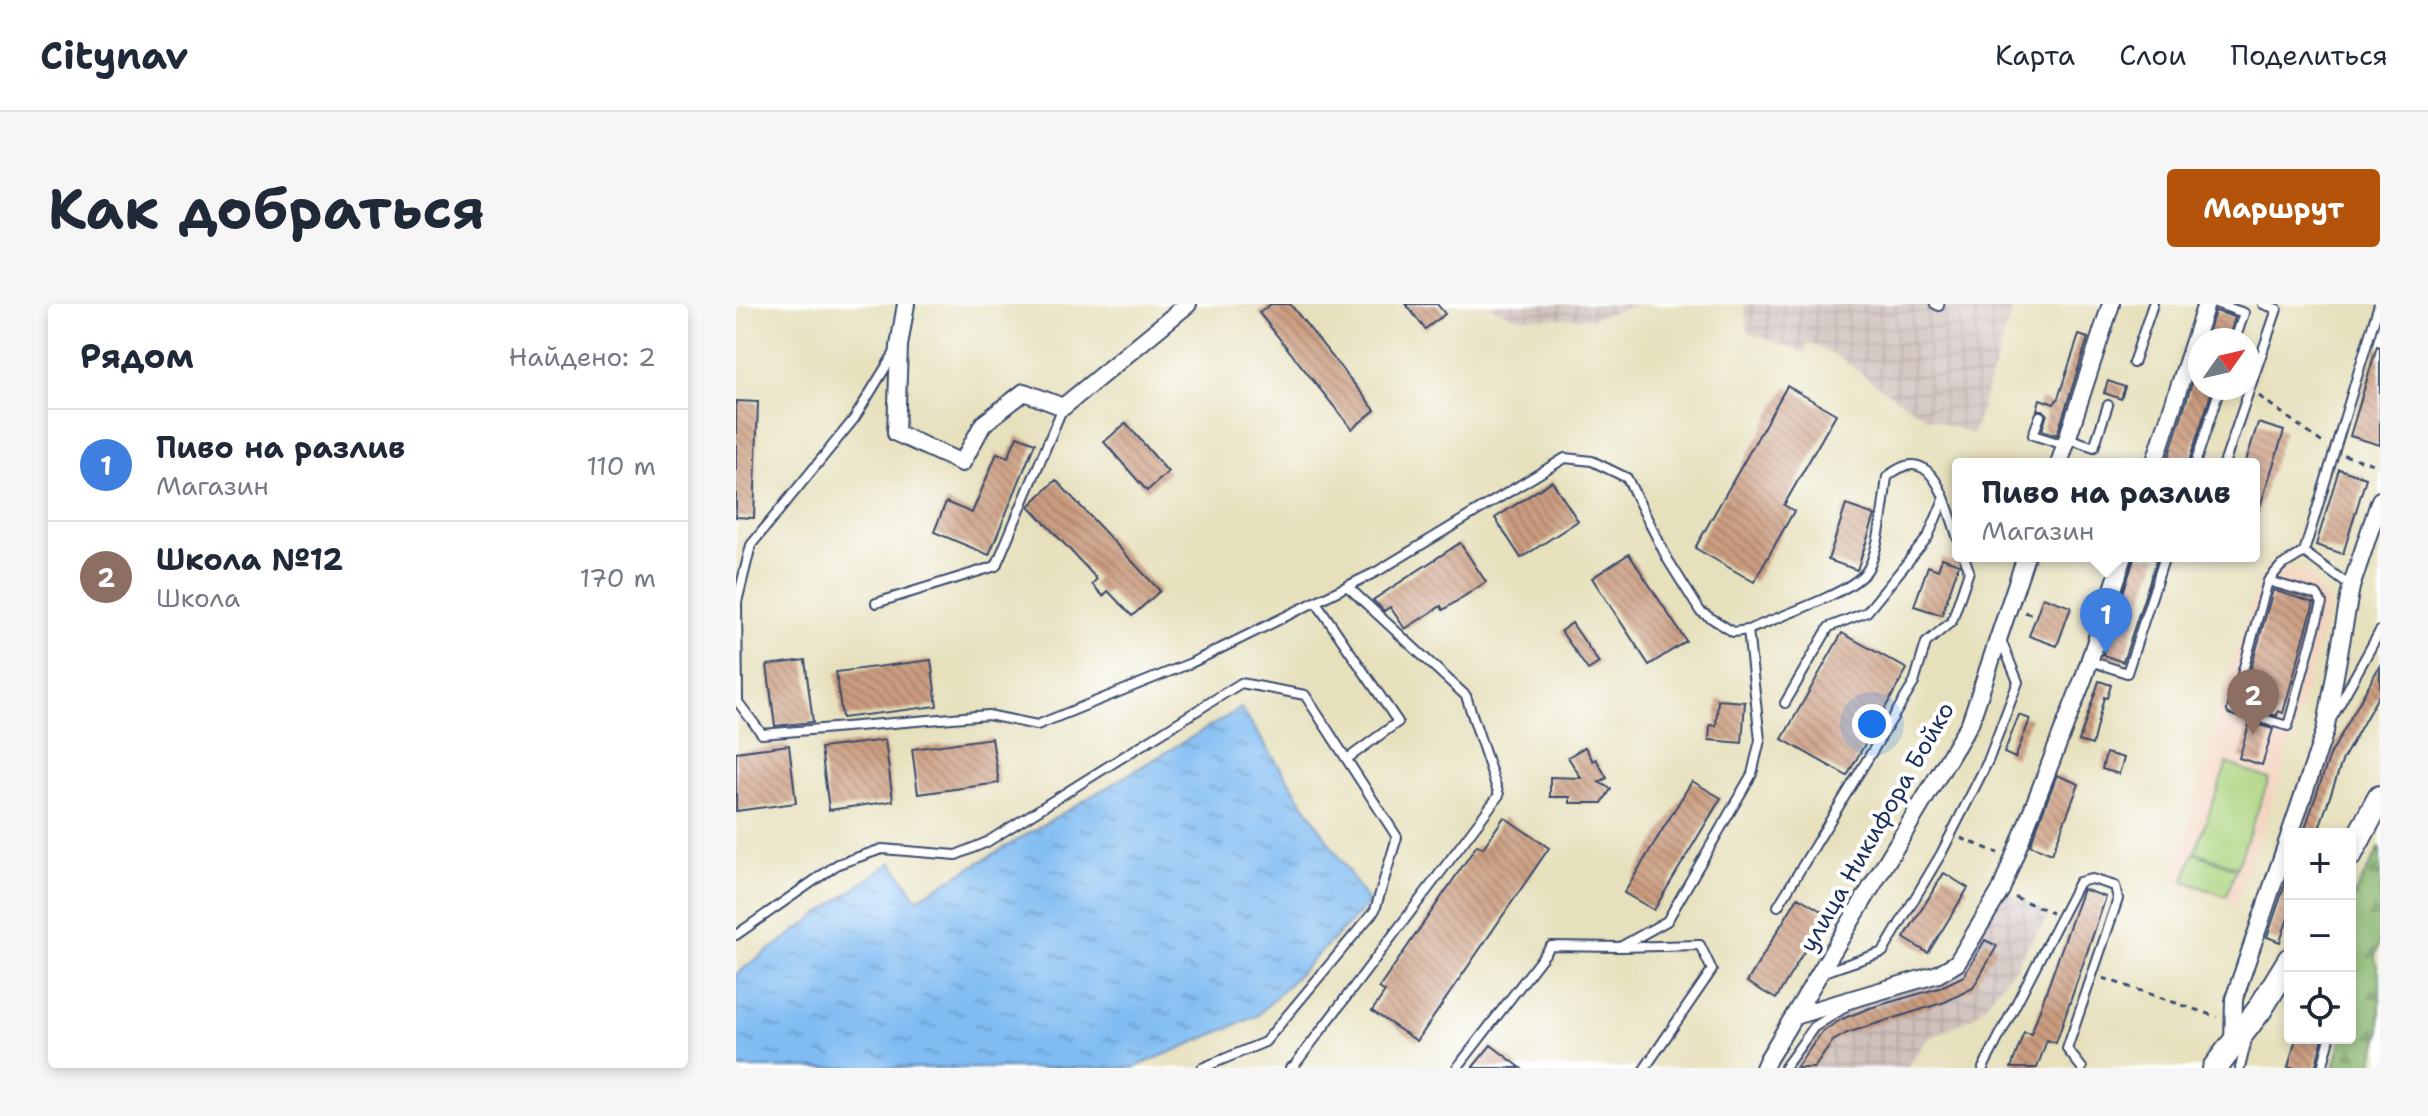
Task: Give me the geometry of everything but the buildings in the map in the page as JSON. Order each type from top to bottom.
[{"type":"main road","points":[[2356,843],[2380,798]]},
{"type":"main road","points":[[2215,1068],[2284,968]]},
{"type":"street","points":[[906,304],[899,346],[896,433],[962,463],[983,424],[1024,392],[1063,407],[1188,304]]},
{"type":"street","points":[[2061,458],[2111,304]]},
{"type":"street","points":[[2156,458],[2206,304]]},
{"type":"street","points":[[2292,828],[2325,731],[2351,587],[2380,500]]},
{"type":"street","name":"улица Никифора Бойко","points":[[1764,1068],[1970,723],[2024,562]]},
{"type":"street","points":[[1794,1016],[1938,974],[1957,963],[2001,890],[2090,661],[2122,562]]},
{"type":"street","points":[[2239,1030],[2234,999],[2284,852]]},
{"type":"lane","points":[[2133,363],[2153,304]]},
{"type":"lane","points":[[2218,304],[2244,313],[2239,328]]},
{"type":"lane","points":[[2260,359],[2277,309],[2263,304]]},
{"type":"lane","points":[[2268,581],[2317,595],[2322,603],[2288,726],[2232,710],[2268,581],[2281,566],[2304,552],[2379,304]]},
{"type":"lane","points":[[899,346],[854,419],[751,545],[737,602],[738,702],[762,734],[988,715],[1037,725],[1191,663],[1378,571],[1565,458],[1592,461],[1627,478],[1668,560],[1700,611],[1733,632],[1748,630],[1842,590],[1866,572],[1879,533],[1887,477],[1900,466],[1917,464],[1933,474],[1952,521]]},
{"type":"lane","points":[[2197,458],[2216,400]]},
{"type":"lane","points":[[2226,458],[2246,400]]},
{"type":"lane","points":[[2040,416],[2033,435],[2094,447],[2108,405]]},
{"type":"lane","points":[[876,603],[996,566],[1063,407]]},
{"type":"lane","points":[[1785,703],[1829,627],[1867,612],[1928,537],[1944,498]]},
{"type":"lane","points":[[2304,552],[2351,587]]},
{"type":"lane","points":[[1778,906],[1914,683],[1926,643],[1952,621],[1969,571],[1966,562]]},
{"type":"lane","points":[[2090,661],[2127,673],[2163,562]]},
{"type":"lane","points":[[1293,1067],[1499,795],[1466,696],[1347,586]]},
{"type":"lane","points":[[1316,602],[1398,722],[1347,759]]},
{"type":"lane","points":[[1620,947],[1667,921],[1752,774],[1760,740],[1748,630]]},
{"type":"lane","points":[[2325,731],[2380,631]]},
{"type":"lane","points":[[1819,974],[1883,952],[1941,854],[1988,761],[2018,682],[1998,635]]},
{"type":"lane","points":[[736,935],[838,864],[882,849],[956,855],[987,842],[1241,683],[1305,695],[1397,837],[1375,910],[1265,1042],[1202,1068]]},
{"type":"lane","points":[[1983,1068],[2079,882],[2092,879],[2115,886],[2118,899],[2067,1049],[2082,1068]]},
{"type":"lane","points":[[1457,1068],[1551,946],[1700,945],[1712,970],[1645,1068]]},
{"type":"lane","points":[[1785,1067],[1814,1027],[1865,995]]},
{"type":"lane","points":[[2239,1030],[2240,1068]]},
{"type":"lane","points":[[2322,1068],[2328,1044]]},
{"type":"path","points":[[2260,396],[2334,452],[2380,466]]},
{"type":"path","points":[[1973,844],[2013,859]]},
{"type":"path","points":[[2001,890],[2051,913]]},
{"type":"path","points":[[2093,974],[2239,1030]]},
{"type":"shaded area","points":[[1485,304],[1639,304],[1593,318],[1519,318]]},
{"type":"shaded area","points":[[1745,304],[2014,304],[1973,434],[1927,418],[1844,360],[1812,344],[1807,344],[1806,353],[1747,332]]},
{"type":"shaded area","points":[[2276,562],[2286,570],[2307,572],[2330,605],[2281,778],[2235,904],[2173,881],[2224,692],[2261,574],[2267,565]]},
{"type":"shaded area","points":[[2001,890],[2051,913],[2020,958],[2017,968],[1971,1018],[1929,1038],[1909,1068],[1784,1068],[1814,1027],[1837,1012],[1957,963]]},
{"type":"green space","points":[[2227,763],[2269,779],[2237,867],[2195,852]]},
{"type":"green space","points":[[2380,847],[2380,939],[2375,958],[2380,978],[2380,1034],[2371,1068],[2334,1068],[2340,1044],[2356,1044],[2356,891]]},
{"type":"green space","points":[[2194,853],[2236,869],[2226,897],[2184,881]]},
{"type":"water","points":[[1241,708],[1369,903],[1257,1016],[1133,1068],[736,1068],[736,974],[892,862],[917,899]]},
{"type":"place","name":"Пиво на разлив","points":[[2106,654]]},
{"type":"place","name":"Школа №12","points":[[2253,735]]}]
